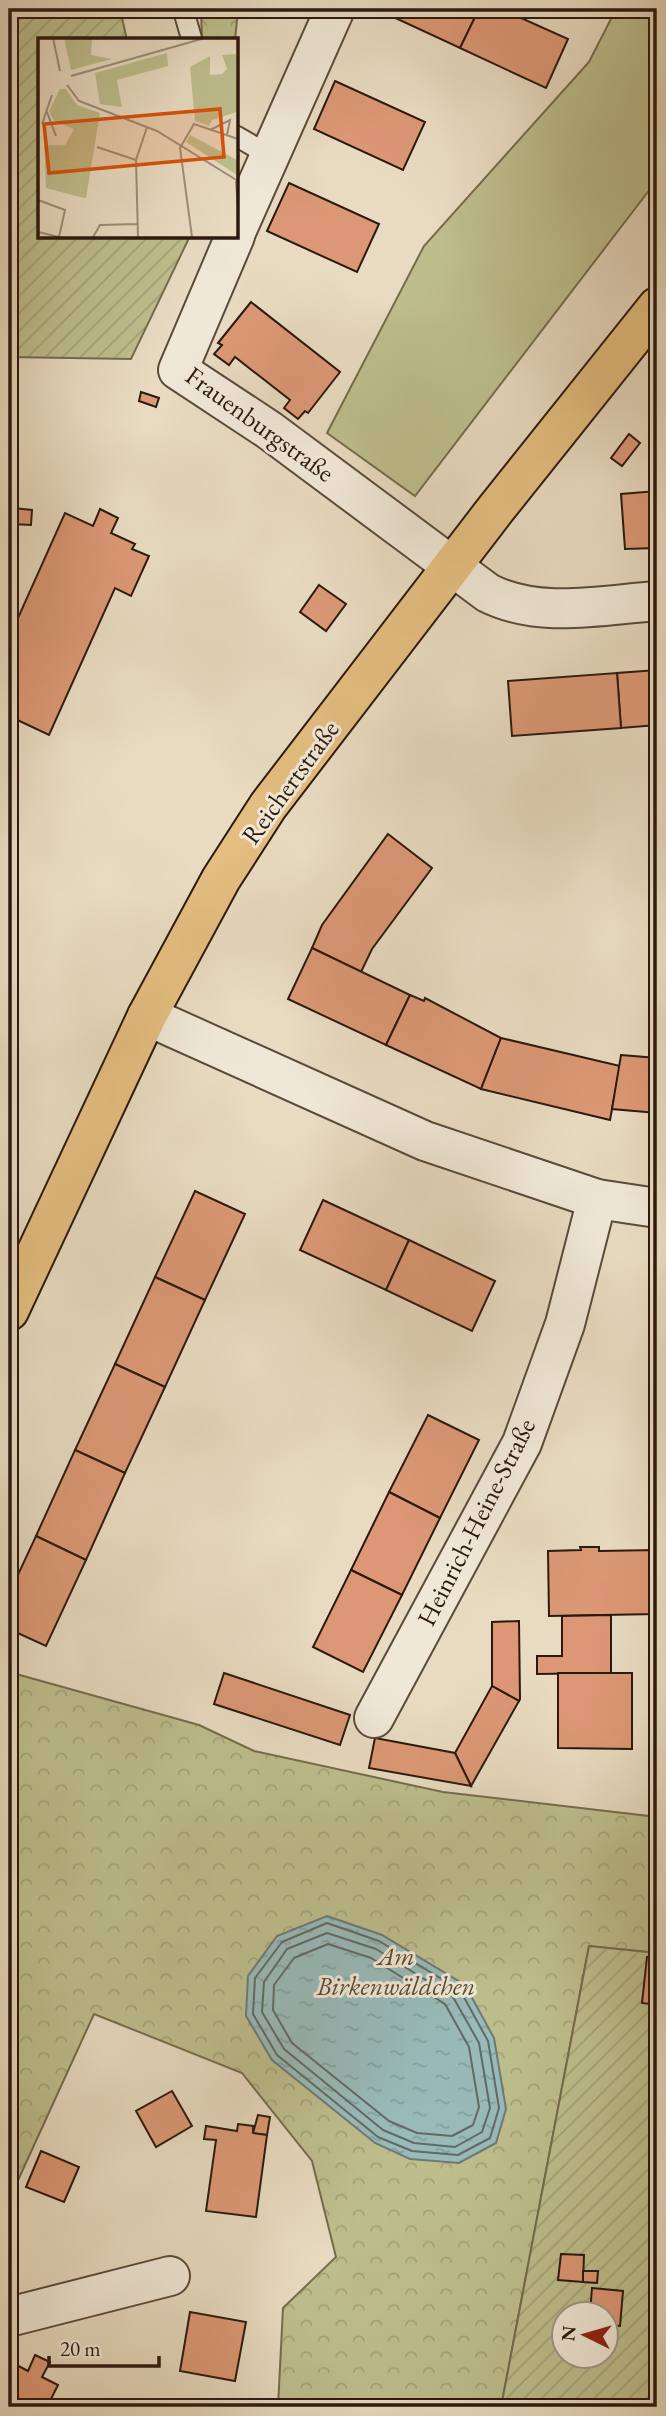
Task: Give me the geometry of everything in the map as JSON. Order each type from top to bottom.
[{"type":"main road","name":"Reichertstraße","points":[[9,1311],[146,1016],[221,879],[268,806],[451,567],[657,307]]},
{"type":"street","name":"Frauenburgstraße","points":[[238,227],[335,9]]},
{"type":"street","name":"Frauenburgstraße","points":[[233,238],[178,370],[269,430],[451,567]]},
{"type":"street","points":[[451,567],[510,605],[542,609],[657,601]]},
{"type":"street","points":[[146,1016],[425,1141],[597,1199],[657,1208]]},
{"type":"street","name":"Heinrich-Heine-Straße","points":[[374,1718],[522,1443],[565,1324],[597,1199]]},
{"type":"street","points":[[9,2317],[170,2276]]},
{"type":"lane","points":[[183,9],[191,38]]},
{"type":"lane","points":[[238,137],[269,155]]},
{"type":"green space","points":[[9,9],[120,9],[127,38],[38,38],[38,238],[189,238],[131,359],[9,357]]},
{"type":"green space","points":[[201,9],[238,10],[235,38],[202,38]]},
{"type":"green space","points":[[616,9],[657,9],[657,180],[415,496],[327,433],[424,246],[589,62]]},
{"type":"green space","name":"Am Birkenwäldchen","points":[[9,1672],[199,1725],[254,1751],[443,1792],[657,1817],[657,1953],[589,1946],[501,2407],[278,2407],[283,2308],[336,2257],[312,2161],[242,2073],[94,2014],[9,2200]]},
{"type":"green space","points":[[589,1946],[657,1953],[657,2407],[501,2407]]},
{"type":"water","points":[[327,1916],[382,1935],[465,1985],[494,2038],[506,2109],[496,2143],[459,2163],[410,2159],[375,2143],[272,2060],[246,2016],[248,1976],[277,1936]]},
{"type":"building","points":[[376,9],[479,9],[460,48]]},
{"type":"building","points":[[479,9],[501,9],[568,39],[546,88],[460,48]]},
{"type":"building","points":[[335,81],[425,122],[403,170],[314,129]]},
{"type":"building","points":[[289,183],[379,224],[357,272],[267,231]]},
{"type":"building","points":[[251,302],[340,372],[308,413],[305,411],[298,419],[284,408],[290,400],[235,357],[229,365],[214,354],[222,345],[218,343]]},
{"type":"building","points":[[141,392],[159,398],[156,407],[139,401]]},
{"type":"building","points":[[629,434],[640,443],[622,466],[611,458]]},
{"type":"building","points":[[657,491],[657,548],[625,549],[621,494]]},
{"type":"building","points":[[13,508],[32,510],[31,525],[12,524]]},
{"type":"building","points":[[100,509],[118,518],[111,533],[135,544],[132,549],[149,556],[131,596],[115,588],[49,735],[9,716],[9,638],[65,513],[93,526]]},
{"type":"building","points":[[319,585],[346,604],[326,631],[300,612]]},
{"type":"building","points":[[657,670],[657,725],[621,728],[617,673]]},
{"type":"building","points":[[617,673],[621,728],[512,736],[508,681]]},
{"type":"building","points":[[388,834],[432,868],[372,949],[361,972],[312,948],[322,925]]},
{"type":"building","points":[[312,948],[410,995],[386,1045],[288,999]]},
{"type":"building","points":[[410,995],[424,1001],[425,998],[501,1038],[481,1089],[386,1045]]},
{"type":"building","points":[[501,1038],[620,1066],[610,1120],[481,1089]]},
{"type":"building","points":[[621,1055],[657,1058],[657,1113],[612,1109]]},
{"type":"building","points":[[195,1191],[245,1214],[205,1300],[155,1277]]},
{"type":"building","points":[[323,1200],[409,1240],[386,1290],[300,1250]]},
{"type":"building","points":[[409,1240],[495,1281],[472,1331],[386,1290]]},
{"type":"building","points":[[155,1277],[205,1300],[165,1387],[115,1364]]},
{"type":"building","points":[[115,1364],[165,1387],[125,1473],[75,1450]]},
{"type":"building","points":[[428,1415],[479,1440],[440,1518],[389,1492]]},
{"type":"building","points":[[75,1450],[125,1473],[86,1560],[36,1536]]},
{"type":"building","points":[[389,1492],[440,1518],[402,1595],[351,1570]]},
{"type":"building","points":[[36,1536],[86,1560],[46,1646],[9,1629],[9,1594]]},
{"type":"building","points":[[580,1547],[599,1547],[599,1551],[657,1550],[657,1614],[549,1616],[548,1551],[581,1550]]},
{"type":"building","points":[[351,1570],[402,1595],[363,1672],[313,1647]]},
{"type":"building","points":[[611,1615],[611,1673],[537,1674],[537,1656],[562,1656],[562,1616]]},
{"type":"building","points":[[519,1621],[519,1701],[492,1686],[492,1622]]},
{"type":"building","points":[[224,1673],[350,1715],[340,1745],[214,1704]]},
{"type":"building","points":[[558,1673],[632,1673],[632,1749],[558,1748]]},
{"type":"building","points":[[492,1686],[519,1701],[471,1786],[455,1753]]},
{"type":"building","points":[[375,1738],[455,1753],[471,1786],[369,1768]]},
{"type":"building","points":[[647,1957],[657,1958],[657,2005],[642,2003]]},
{"type":"building","points":[[172,2091],[192,2126],[156,2147],[136,2111]]},
{"type":"building","points":[[258,2115],[270,2117],[267,2135],[253,2133]]},
{"type":"building","points":[[238,2124],[253,2126],[253,2133],[267,2135],[256,2217],[206,2211],[216,2140],[204,2139],[206,2126],[237,2131]]},
{"type":"building","points":[[41,2151],[79,2167],[64,2202],[26,2187]]},
{"type":"building","points":[[561,2254],[584,2255],[583,2282],[558,2280]]},
{"type":"building","points":[[583,2271],[598,2271],[597,2283],[583,2282]]},
{"type":"building","points":[[592,2288],[623,2291],[620,2326],[620,2300],[591,2300]]},
{"type":"building","points":[[190,2312],[246,2322],[235,2381],[180,2371]]},
{"type":"building","points":[[35,2355],[50,2362],[42,2377],[58,2385],[47,2407],[9,2407],[9,2361],[28,2371]]}]
